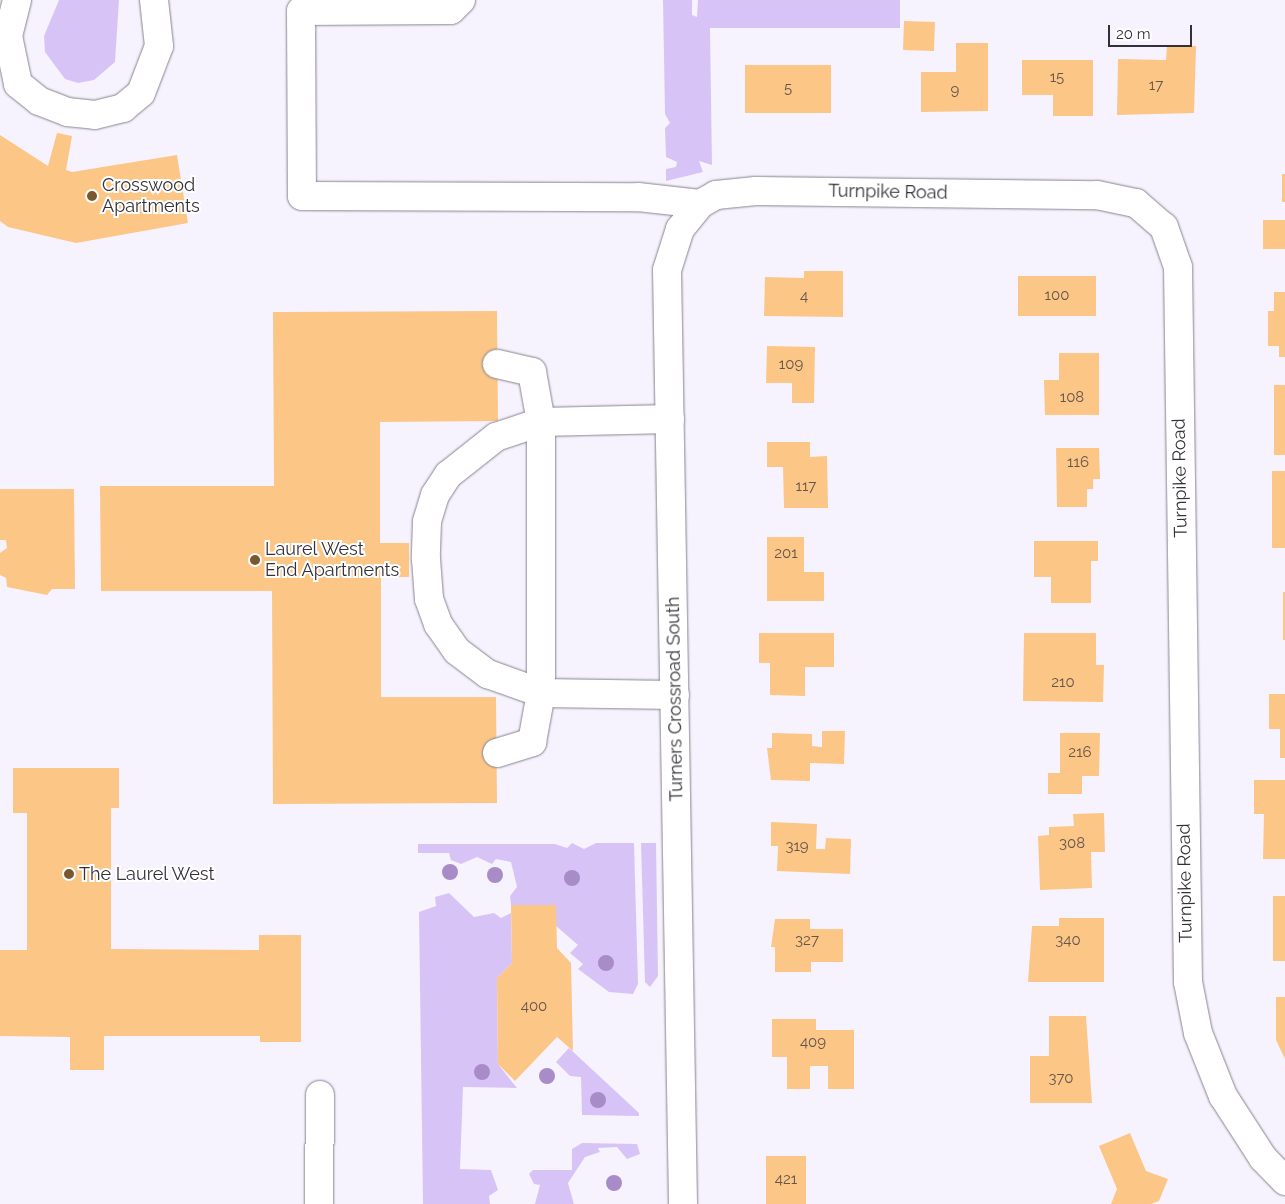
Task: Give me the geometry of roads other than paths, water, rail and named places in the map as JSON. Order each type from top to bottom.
[{"type":"street","points":[[17,0],[8,36],[18,84],[39,101],[67,112],[95,115],[123,108],[141,93],[159,46],[154,0]]},
{"type":"street","points":[[462,0],[451,10],[301,11],[302,196],[638,197],[700,204]]},
{"type":"street","name":"Turnpike Road","points":[[700,204],[716,195],[756,191],[1097,195],[1136,203],[1164,227],[1178,267],[1188,982],[1198,1033],[1223,1096],[1263,1158],[1285,1181]]},
{"type":"street","name":"Turners Crossroad South","points":[[682,1204],[676,695],[667,270],[680,228],[700,204]]},
{"type":"street","points":[[497,364],[532,372],[541,422],[541,693],[532,742],[497,753]]},
{"type":"street","points":[[670,419],[541,422],[496,437],[448,475],[427,522],[426,559],[429,598],[438,624],[456,651],[488,674],[541,693],[676,695]]},
{"type":"street","points":[[320,1094],[320,1204]]},
{"type":"place","name":"Crosswood Apartments","points":[[92,196]]},
{"type":"place","name":"Laurel West End Apartments","points":[[255,560]]},
{"type":"place","name":"The Laurel West","points":[[69,874]]}]
